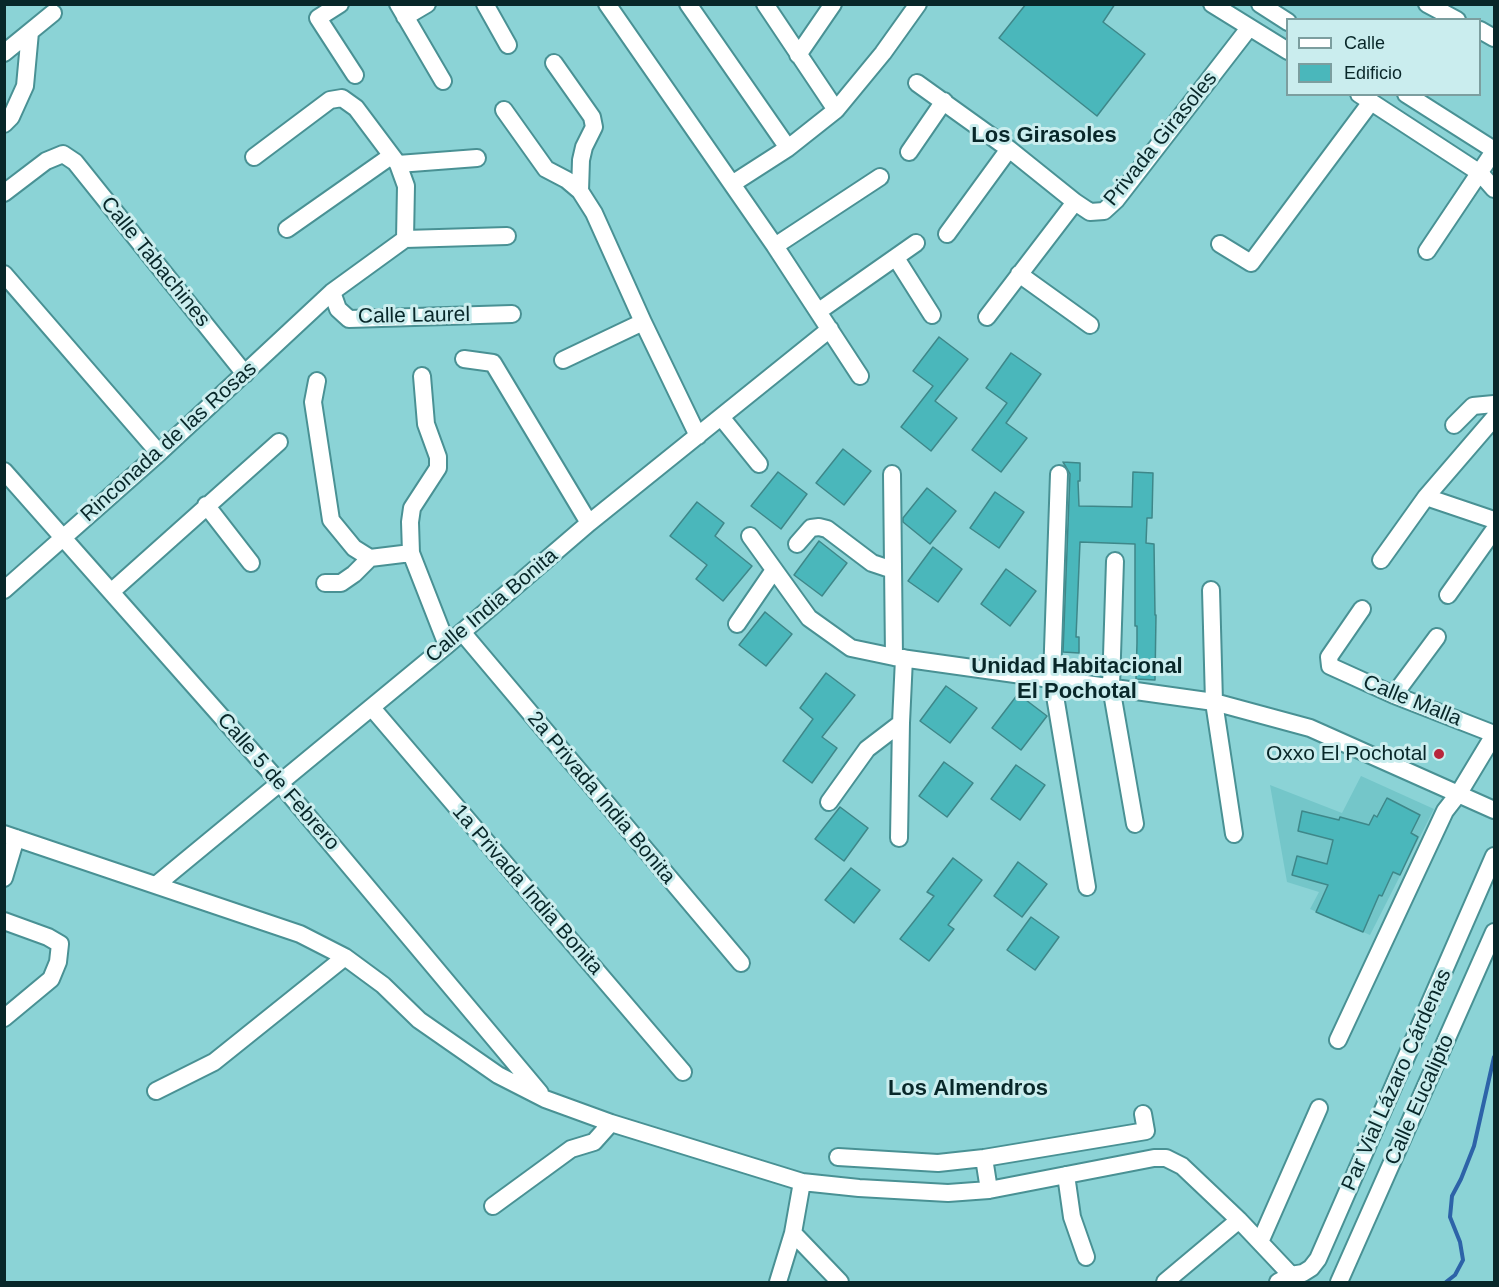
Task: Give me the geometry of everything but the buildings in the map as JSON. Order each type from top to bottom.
[{"type":"street","points":[[340,4],[318,18],[355,75]]},
{"type":"street","points":[[427,4],[402,11],[443,81]]},
{"type":"street","points":[[607,4],[775,246],[860,376]]},
{"type":"street","points":[[688,4],[788,148]]},
{"type":"street","points":[[765,4],[836,110]]},
{"type":"street","points":[[798,55],[834,4]]},
{"type":"street","points":[[732,184],[788,148],[836,110],[883,53],[918,4]]},
{"type":"street","points":[[1212,4],[1286,50]]},
{"type":"street","points":[[1260,4],[1286,21]]},
{"type":"street","points":[[1427,4],[1453,18]]},
{"type":"street","points":[[490,6],[508,45]]},
{"type":"street","points":[[28,63],[4,53],[53,13]]},
{"type":"street","name":"Privada Girasoles","points":[[917,82],[1009,149],[1075,202],[1090,212],[1104,211],[1116,200],[1249,28]]},
{"type":"street","points":[[4,124],[11,117],[25,86],[30,32]]},
{"type":"street","points":[[554,63],[592,117],[594,127],[584,147],[581,160],[580,191]]},
{"type":"street","points":[[1409,96],[1494,150],[1427,251]]},
{"type":"street","points":[[254,157],[330,100],[342,98],[356,108],[395,160],[406,186],[405,239],[507,236]]},
{"type":"street","points":[[1220,244],[1251,264],[1365,98],[1480,173],[1494,189]]},
{"type":"street","points":[[909,152],[944,101]]},
{"type":"street","points":[[504,110],[546,169],[567,180],[580,191],[594,213],[698,436]]},
{"type":"street","points":[[947,234],[1009,149]]},
{"type":"street","name":"Calle Tabachines","points":[[5,191],[46,161],[63,154],[75,162],[245,374]]},
{"type":"street","points":[[287,229],[395,160],[477,158]]},
{"type":"street","points":[[775,246],[880,177]]},
{"type":"street","points":[[987,317],[1075,202]]},
{"type":"street","name":"Rinconada de las Rosas","points":[[4,590],[159,453],[332,292],[405,239]]},
{"type":"street","points":[[819,311],[916,243]]},
{"type":"street","points":[[896,258],[932,315]]},
{"type":"street","points":[[4,274],[159,453]]},
{"type":"street","points":[[1019,274],[1090,325]]},
{"type":"street","name":"Calle Laurel","points":[[332,292],[338,309],[349,319],[512,314]]},
{"type":"street","points":[[563,360],[643,322]]},
{"type":"street","name":"Calle India Bonita","points":[[156,885],[372,708],[589,523],[830,328]]},
{"type":"street","points":[[464,359],[494,363],[589,523]]},
{"type":"street","points":[[422,376],[426,424],[438,457],[438,468],[412,508],[411,554],[447,645]]},
{"type":"street","points":[[317,381],[313,402],[331,520],[354,548],[370,558],[411,554]]},
{"type":"street","points":[[1454,425],[1473,406],[1494,404]]},
{"type":"street","points":[[721,417],[759,464]]},
{"type":"street","points":[[1381,560],[1426,497],[1494,418]]},
{"type":"street","points":[[111,592],[279,442]]},
{"type":"street","name":"Calle 5 de Febrero","points":[[4,471],[280,783],[545,1099]]},
{"type":"street","points":[[892,474],[893,570],[901,723],[899,838]]},
{"type":"street","points":[[1059,474],[1052,678],[1087,887]]},
{"type":"street","points":[[1426,497],[1494,520]]},
{"type":"street","points":[[206,505],[250,563]]},
{"type":"street","points":[[797,544],[812,528],[819,527],[827,530],[872,563],[893,570]]},
{"type":"street","points":[[1448,595],[1494,530]]},
{"type":"street","points":[[750,536],[809,618],[851,648],[899,658],[1214,702],[1310,728],[1494,810]]},
{"type":"street","points":[[325,583],[341,583],[370,558]]},
{"type":"street","points":[[1115,561],[1111,687],[1135,824]]},
{"type":"street","points":[[737,624],[774,570]]},
{"type":"street","points":[[1211,590],[1214,702],[1234,834]]},
{"type":"street","name":"Calle Malla","points":[[1362,609],[1329,657],[1330,666],[1394,695],[1494,735]]},
{"type":"street","name":"2a Privada India Bonita","points":[[462,632],[741,963]]},
{"type":"street","points":[[1394,695],[1437,636]]},
{"type":"street","name":"1a Privada India Bonita","points":[[372,708],[683,1072]]},
{"type":"street","points":[[829,802],[867,749],[901,723]]},
{"type":"street","points":[[1338,1040],[1445,810],[1460,793],[1494,735]]},
{"type":"street","points":[[4,878],[10,836],[300,934],[345,957],[383,985],[419,1020],[498,1076],[545,1099],[611,1123],[802,1182],[948,1193],[989,1190],[1154,1158],[1166,1158],[1182,1166],[1239,1220],[1260,1242],[1284,1279]]},
{"type":"street","name":"Par Vial Lázaro Cárdenas","points":[[1284,1279],[1303,1273],[1311,1268],[1318,1259],[1494,856]]},
{"type":"street","points":[[4,921],[60,944],[58,962],[51,978],[4,1018]]},
{"type":"street","name":"Calle Eucalipto","points":[[1342,1275],[1494,932]]},
{"type":"street","points":[[156,1091],[214,1062],[345,957]]},
{"type":"street","points":[[1260,1242],[1319,1108]]},
{"type":"street","points":[[838,1157],[938,1162],[984,1158],[1146,1131],[1143,1114]]},
{"type":"street","points":[[493,1206],[571,1149],[594,1142],[611,1123]]},
{"type":"street","points":[[984,1158],[989,1190]]},
{"type":"street","points":[[1066,1175],[1072,1217],[1086,1257]]},
{"type":"street","points":[[778,1282],[793,1233],[802,1182]]},
{"type":"street","points":[[1165,1282],[1239,1220]]},
{"type":"street","points":[[793,1233],[840,1282]]},
{"type":"shaded area","points":[[1361,776],[1434,809],[1370,935],[1310,909],[1319,892],[1287,882],[1270,785],[1342,813]]},
{"type":"waterway","points":[[1446,1282],[1455,1275],[1463,1260],[1460,1242],[1450,1217],[1452,1196],[1474,1146],[1494,1057]]},
{"type":"place","name":"Oxxo El Pochotal","points":[[1439,754]]},
{"type":"district","name":"Los Girasoles","points":[[1044,136]]},
{"type":"district","name":"Unidad Habitacional El Pochotal","points":[[1077,680]]},
{"type":"district","name":"Los Almendros","points":[[968,1089]]}]
